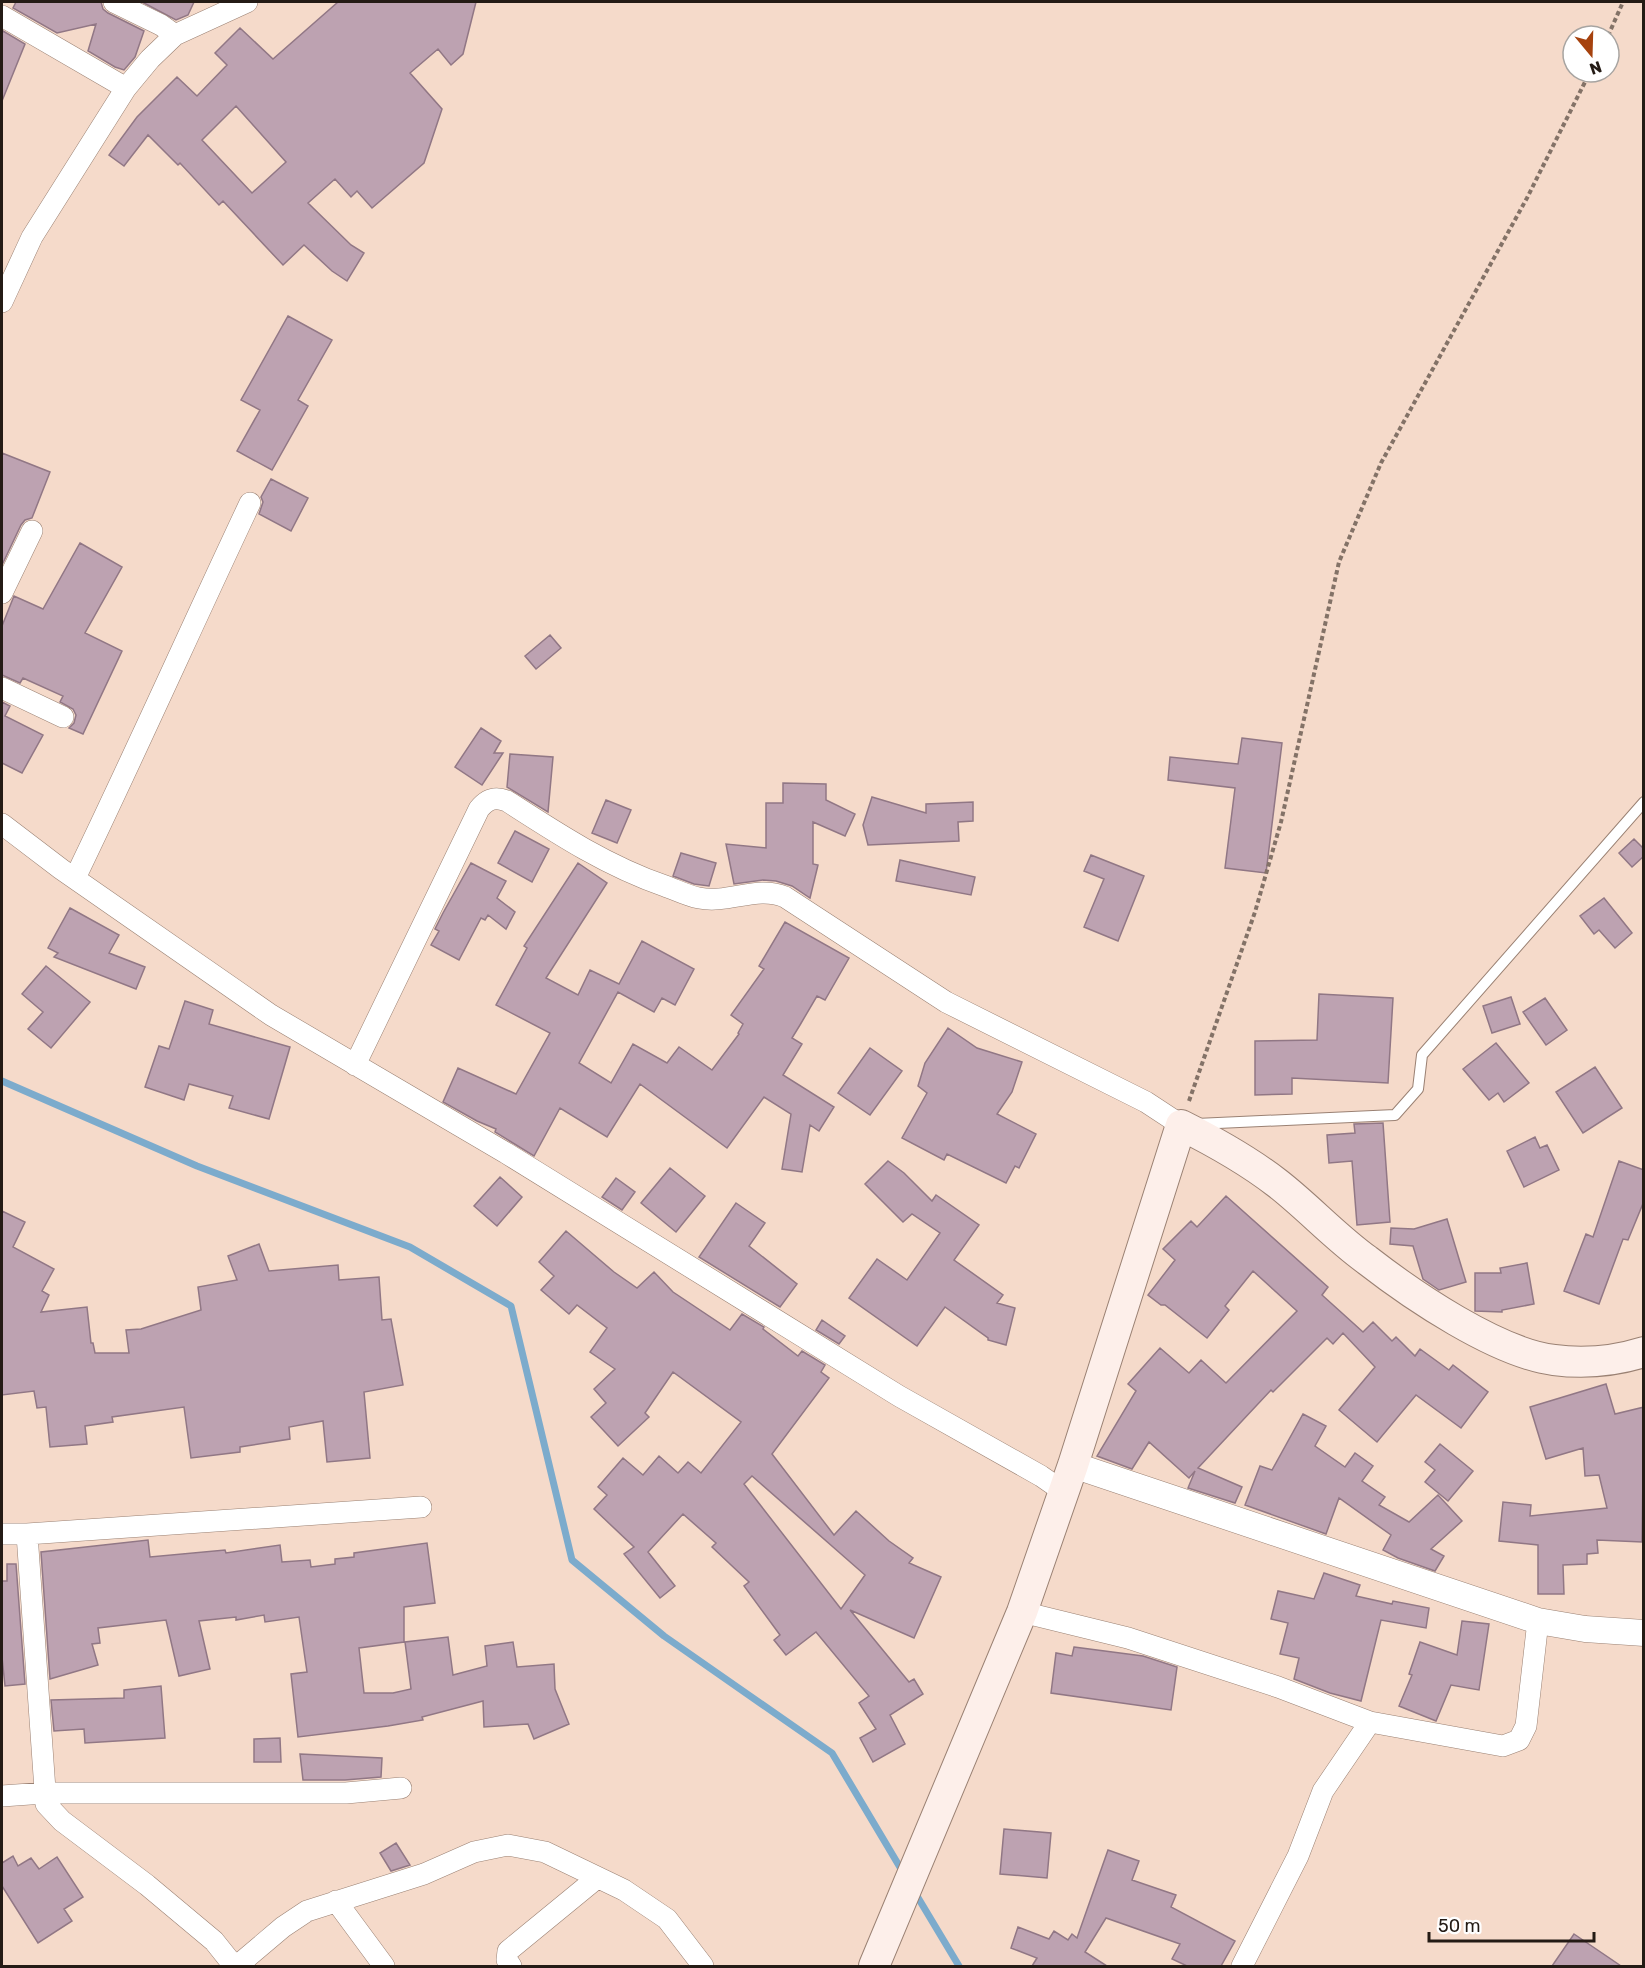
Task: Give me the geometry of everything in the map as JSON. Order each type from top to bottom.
[{"type":"main road","points":[[877,1960],[1022,1612],[1069,1478],[1180,1125],[1236,1153],[1286,1190],[1365,1260],[1464,1325],[1517,1350],[1553,1360],[1592,1361],[1625,1358],[1644,1352]]},
{"type":"street","points":[[114,2],[176,35]]},
{"type":"street","points":[[2,302],[32,237],[126,88],[150,59],[176,35],[247,2]]},
{"type":"street","points":[[2,16],[126,88]]},
{"type":"street","points":[[75,878],[128,769],[250,503]]},
{"type":"street","points":[[2,593],[32,531]]},
{"type":"street","points":[[2,688],[63,717]]},
{"type":"street","points":[[355,1065],[479,809],[485,802],[500,798],[574,844],[637,876],[699,898],[714,899],[772,892],[785,897],[946,1002],[1146,1102],[1180,1125]]},
{"type":"street","points":[[2,824],[271,1015],[506,1154],[899,1396],[1041,1476],[1069,1478],[1538,1621],[1585,1629],[1643,1633]]},
{"type":"street","points":[[2,1534],[421,1506]]},
{"type":"street","points":[[27,1534],[46,1804],[57,1816],[147,1885],[214,1941],[235,1966],[283,1927],[307,1911],[424,1874],[474,1852],[508,1845],[545,1852],[624,1890],[667,1919],[703,1966]]},
{"type":"street","points":[[1022,1612],[1128,1638],[1278,1687],[1370,1722],[1503,1746],[1519,1740],[1526,1726],[1538,1621]]},
{"type":"street","points":[[1242,1966],[1298,1856],[1323,1791],[1370,1722]]},
{"type":"street","points":[[2,1796],[44,1793],[346,1794],[401,1788]]},
{"type":"street","points":[[511,1966],[507,1960],[508,1951],[597,1878]]},
{"type":"street","points":[[336,1901],[384,1966]]},
{"type":"lane","points":[[1180,1125],[1395,1114],[1418,1089],[1422,1055],[1644,802]]},
{"type":"path","points":[[1613,24],[1623,2]]},
{"type":"path","points":[[1180,1125],[1255,912],[1281,822],[1339,562],[1381,464],[1527,198],[1584,84]]},
{"type":"building","points":[[16,2],[101,2],[103,9],[108,13],[144,31],[135,57],[124,70],[88,51],[96,24],[57,33],[13,8]]},
{"type":"building","points":[[142,2],[194,2],[188,15],[176,20]]},
{"type":"building","points":[[338,2],[476,2],[463,54],[451,65],[438,49],[410,73],[442,109],[424,163],[372,208],[357,191],[351,197],[335,179],[308,203],[351,245],[364,253],[347,281],[332,271],[304,245],[283,265],[223,201],[219,205],[180,163],[178,165],[148,135],[124,166],[109,155],[137,117],[177,77],[197,96],[227,65],[215,53],[240,28],[273,59]],"holes":[[[236,106],[286,162],[252,193],[202,140]]]},
{"type":"building","points":[[3,31],[25,44],[2,101],[2,34]]},
{"type":"building","points":[[288,316],[332,340],[298,400],[308,406],[272,470],[237,451],[260,410],[241,400]]},
{"type":"building","points":[[2,453],[50,472],[32,518],[25,520],[21,525],[2,565]]},
{"type":"building","points":[[271,479],[308,498],[291,531],[259,514],[263,502],[261,497]]},
{"type":"building","points":[[80,543],[122,567],[85,633],[122,651],[83,734],[69,728],[74,723],[76,715],[73,709],[60,702],[63,696],[23,678],[20,683],[2,675],[2,626],[14,596],[43,609]]},
{"type":"building","points":[[550,635],[561,648],[536,669],[525,656]]},
{"type":"building","points":[[2,702],[10,706],[5,716],[43,735],[22,773],[2,763]]},
{"type":"building","points":[[481,728],[501,741],[494,753],[503,753],[482,785],[455,767]]},
{"type":"building","points":[[1242,738],[1282,743],[1266,873],[1225,868],[1235,788],[1168,780],[1170,757],[1238,764]]},
{"type":"building","points":[[510,754],[553,757],[548,812],[507,787]]},
{"type":"building","points":[[783,783],[826,784],[826,800],[855,814],[845,836],[813,822],[813,864],[818,865],[810,898],[792,886],[776,881],[763,880],[734,884],[726,844],[766,848],[766,803],[783,803]]},
{"type":"building","points":[[872,797],[926,813],[926,804],[973,802],[973,821],[958,822],[959,841],[868,845],[863,825]]},
{"type":"building","points":[[606,800],[631,810],[617,843],[592,833]]},
{"type":"building","points":[[515,831],[549,849],[532,882],[498,863]]},
{"type":"building","points":[[1634,839],[1644,849],[1644,856],[1632,867],[1619,853]]},
{"type":"building","points":[[681,853],[716,863],[709,886],[694,884],[673,876]]},
{"type":"building","points":[[1091,855],[1144,876],[1118,941],[1084,927],[1104,879],[1084,871]]},
{"type":"building","points":[[900,860],[975,877],[971,895],[896,881]]},
{"type":"building","points":[[471,863],[506,881],[497,898],[515,912],[506,929],[488,915],[485,920],[481,918],[459,960],[431,945],[439,931],[435,929]]},
{"type":"building","points":[[578,863],[607,883],[546,978],[578,995],[590,970],[619,984],[642,941],[694,969],[675,1005],[662,998],[654,1012],[618,992],[579,1063],[611,1083],[633,1044],[667,1063],[679,1047],[712,1070],[739,1034],[743,1024],[731,1015],[764,969],[759,966],[785,922],[849,958],[825,1000],[817,996],[792,1038],[802,1044],[783,1075],[834,1107],[819,1131],[810,1125],[802,1172],[782,1169],[791,1114],[764,1097],[727,1148],[640,1084],[607,1137],[560,1108],[534,1156],[495,1132],[496,1129],[443,1102],[458,1068],[516,1094],[550,1033],[496,1005],[527,948],[524,946]]},
{"type":"building","points":[[1604,898],[1632,933],[1615,948],[1599,930],[1594,934],[1580,916]]},
{"type":"building","points":[[70,908],[119,935],[109,953],[145,967],[136,989],[54,957],[58,953],[48,948]]},
{"type":"building","points":[[46,966],[90,1002],[51,1048],[28,1029],[43,1012],[22,994]]},
{"type":"building","points":[[1319,994],[1393,998],[1388,1083],[1292,1078],[1292,1094],[1255,1095],[1255,1041],[1317,1040]]},
{"type":"building","points":[[1511,997],[1520,1024],[1492,1033],[1483,1006]]},
{"type":"building","points":[[1545,998],[1567,1030],[1546,1045],[1523,1012]]},
{"type":"building","points":[[185,1001],[213,1010],[209,1024],[290,1047],[269,1119],[229,1108],[233,1096],[189,1084],[184,1100],[145,1087],[159,1046],[169,1049]]},
{"type":"building","points":[[948,1028],[977,1048],[1022,1062],[1012,1092],[997,1114],[1036,1134],[1019,1168],[1015,1166],[1006,1183],[947,1154],[944,1160],[902,1138],[927,1093],[918,1086],[925,1063]]},
{"type":"building","points":[[1496,1043],[1529,1083],[1504,1102],[1498,1093],[1489,1100],[1463,1069]]},
{"type":"building","points":[[870,1048],[902,1071],[870,1115],[838,1093]]},
{"type":"building","points":[[1595,1067],[1622,1108],[1583,1133],[1556,1092]]},
{"type":"building","points":[[1383,1123],[1390,1222],[1357,1225],[1352,1161],[1329,1163],[1327,1135],[1355,1133],[1354,1124]]},
{"type":"building","points":[[1535,1137],[1540,1148],[1547,1145],[1559,1170],[1524,1187],[1507,1151]]},
{"type":"building","points":[[888,1161],[904,1173],[932,1201],[936,1195],[979,1225],[954,1260],[1003,1295],[997,1303],[1015,1308],[1006,1345],[988,1340],[945,1307],[917,1346],[849,1298],[877,1259],[907,1280],[940,1233],[912,1214],[903,1222],[865,1184]]},
{"type":"building","points":[[1619,1161],[1644,1170],[1644,1201],[1628,1240],[1623,1239],[1599,1304],[1564,1291],[1586,1234],[1593,1237]]},
{"type":"building","points":[[670,1168],[705,1196],[676,1232],[641,1203]]},
{"type":"building","points":[[500,1177],[522,1197],[497,1226],[474,1206]]},
{"type":"building","points":[[616,1178],[635,1192],[622,1210],[602,1197]]},
{"type":"building","points":[[1226,1196],[1328,1287],[1322,1295],[1363,1332],[1373,1322],[1392,1341],[1396,1337],[1415,1356],[1420,1349],[1449,1370],[1453,1365],[1488,1392],[1461,1428],[1416,1395],[1377,1442],[1339,1410],[1375,1367],[1343,1333],[1333,1344],[1327,1338],[1273,1392],[1271,1390],[1198,1468],[1242,1487],[1235,1503],[1188,1488],[1195,1471],[1189,1478],[1149,1442],[1132,1469],[1097,1456],[1136,1391],[1128,1384],[1160,1348],[1189,1373],[1201,1360],[1226,1383],[1297,1311],[1253,1271],[1225,1306],[1229,1310],[1207,1338],[1165,1305],[1161,1305],[1148,1295],[1175,1260],[1163,1249],[1191,1221],[1197,1227]]},
{"type":"building","points":[[736,1203],[765,1223],[749,1246],[797,1284],[780,1307],[699,1257]]},
{"type":"building","points":[[2,1211],[25,1222],[13,1247],[54,1269],[42,1291],[49,1295],[41,1312],[87,1307],[91,1343],[93,1343],[95,1353],[129,1353],[126,1330],[141,1329],[201,1310],[198,1287],[237,1280],[228,1256],[259,1244],[269,1271],[338,1265],[339,1280],[379,1277],[382,1320],[391,1319],[403,1385],[364,1392],[370,1458],[327,1462],[323,1421],[289,1427],[290,1439],[240,1447],[240,1452],[191,1458],[184,1407],[112,1417],[113,1422],[85,1426],[87,1444],[50,1447],[46,1407],[37,1408],[34,1391],[2,1395]]},
{"type":"building","points":[[1447,1219],[1466,1282],[1439,1290],[1423,1279],[1413,1246],[1390,1244],[1391,1228],[1414,1229]]},
{"type":"building","points":[[566,1231],[614,1272],[637,1288],[654,1272],[673,1292],[730,1330],[742,1314],[764,1327],[763,1329],[798,1356],[802,1351],[825,1365],[821,1372],[829,1378],[772,1454],[834,1535],[856,1511],[889,1541],[913,1558],[909,1563],[941,1577],[914,1638],[850,1610],[909,1682],[914,1679],[923,1694],[890,1715],[905,1744],[873,1762],[860,1738],[876,1729],[859,1703],[869,1696],[816,1632],[786,1655],[774,1640],[780,1635],[744,1586],[749,1582],[712,1547],[716,1543],[683,1514],[648,1552],[675,1586],[660,1598],[624,1554],[634,1547],[594,1509],[607,1495],[598,1487],[623,1458],[643,1475],[659,1456],[678,1473],[688,1462],[701,1473],[741,1422],[673,1372],[645,1413],[649,1417],[618,1446],[591,1417],[606,1403],[594,1389],[615,1369],[590,1352],[607,1328],[577,1305],[569,1314],[541,1290],[554,1276],[539,1262]],"holes":[[[752,1476],[865,1575],[841,1609],[744,1484]]]},
{"type":"building","points":[[1527,1263],[1534,1304],[1502,1310],[1502,1312],[1475,1311],[1475,1273],[1501,1273],[1500,1268]]},
{"type":"building","points":[[822,1320],[845,1336],[839,1344],[816,1330]]},
{"type":"building","points":[[1606,1384],[1615,1414],[1644,1407],[1642,1542],[1597,1540],[1598,1553],[1587,1554],[1587,1564],[1563,1565],[1564,1594],[1538,1594],[1538,1545],[1499,1541],[1503,1502],[1531,1505],[1530,1516],[1607,1508],[1599,1475],[1585,1476],[1583,1448],[1546,1459],[1530,1407]]},
{"type":"building","points":[[1303,1414],[1326,1426],[1315,1446],[1345,1467],[1355,1453],[1373,1466],[1362,1481],[1385,1497],[1379,1505],[1409,1522],[1438,1495],[1462,1521],[1431,1549],[1444,1556],[1435,1571],[1398,1558],[1383,1550],[1391,1535],[1339,1498],[1326,1534],[1245,1505],[1260,1466],[1272,1470]]},
{"type":"building","points":[[1440,1444],[1473,1471],[1448,1501],[1425,1482],[1435,1470],[1425,1462]]},
{"type":"building","points":[[148,1540],[150,1557],[225,1550],[226,1553],[280,1545],[282,1562],[310,1560],[311,1567],[335,1564],[335,1559],[354,1557],[354,1553],[427,1543],[435,1603],[404,1607],[404,1642],[359,1648],[364,1693],[393,1693],[411,1689],[405,1642],[448,1637],[453,1675],[487,1666],[485,1646],[513,1642],[517,1667],[554,1664],[555,1689],[569,1724],[534,1739],[528,1724],[484,1727],[483,1701],[422,1717],[423,1720],[298,1737],[291,1674],[307,1672],[299,1617],[265,1622],[264,1615],[236,1620],[236,1617],[199,1621],[210,1669],[179,1676],[166,1620],[98,1628],[100,1643],[92,1644],[98,1665],[50,1679],[41,1552]]},
{"type":"building","points":[[7,1564],[16,1564],[25,1684],[5,1686],[2,1657],[2,1581],[7,1581]]},
{"type":"building","points":[[1324,1573],[1360,1585],[1356,1596],[1392,1604],[1393,1601],[1429,1608],[1426,1628],[1381,1620],[1361,1701],[1330,1693],[1294,1679],[1299,1658],[1280,1654],[1288,1623],[1271,1619],[1278,1591],[1314,1599]]},
{"type":"building","points":[[1462,1621],[1489,1624],[1479,1690],[1451,1685],[1436,1721],[1399,1706],[1412,1675],[1409,1674],[1420,1642],[1457,1655]]},
{"type":"building","points":[[1074,1647],[1143,1656],[1177,1667],[1171,1710],[1051,1693],[1056,1653],[1072,1656]]},
{"type":"building","points":[[161,1686],[165,1738],[85,1743],[84,1729],[54,1731],[51,1700],[124,1698],[124,1690]]},
{"type":"building","points":[[280,1738],[281,1762],[254,1762],[254,1739]]},
{"type":"building","points":[[300,1754],[382,1758],[381,1777],[303,1780]]},
{"type":"building","points":[[1004,1829],[1051,1833],[1047,1878],[1000,1874]]},
{"type":"building","points":[[396,1843],[410,1865],[391,1871],[380,1853]]},
{"type":"building","points":[[1108,1850],[1139,1861],[1132,1880],[1176,1895],[1171,1907],[1235,1941],[1221,1966],[1187,1966],[1172,1959],[1180,1944],[1106,1918],[1085,1952],[1107,1966],[1032,1966],[1037,1958],[1011,1948],[1018,1927],[1049,1939],[1054,1931],[1068,1940],[1072,1934],[1077,1938]]},
{"type":"building","points":[[13,1856],[18,1866],[31,1858],[39,1869],[57,1857],[83,1897],[64,1909],[72,1921],[38,1943],[2,1886],[2,1863]]},
{"type":"building","points":[[1574,1934],[1621,1966],[1552,1966]]},
{"type":"waterway","points":[[2,1081],[197,1166],[410,1247],[511,1306],[572,1560],[664,1636],[832,1753],[904,1874]]},
{"type":"waterway","points":[[914,1891],[959,1966]]}]
